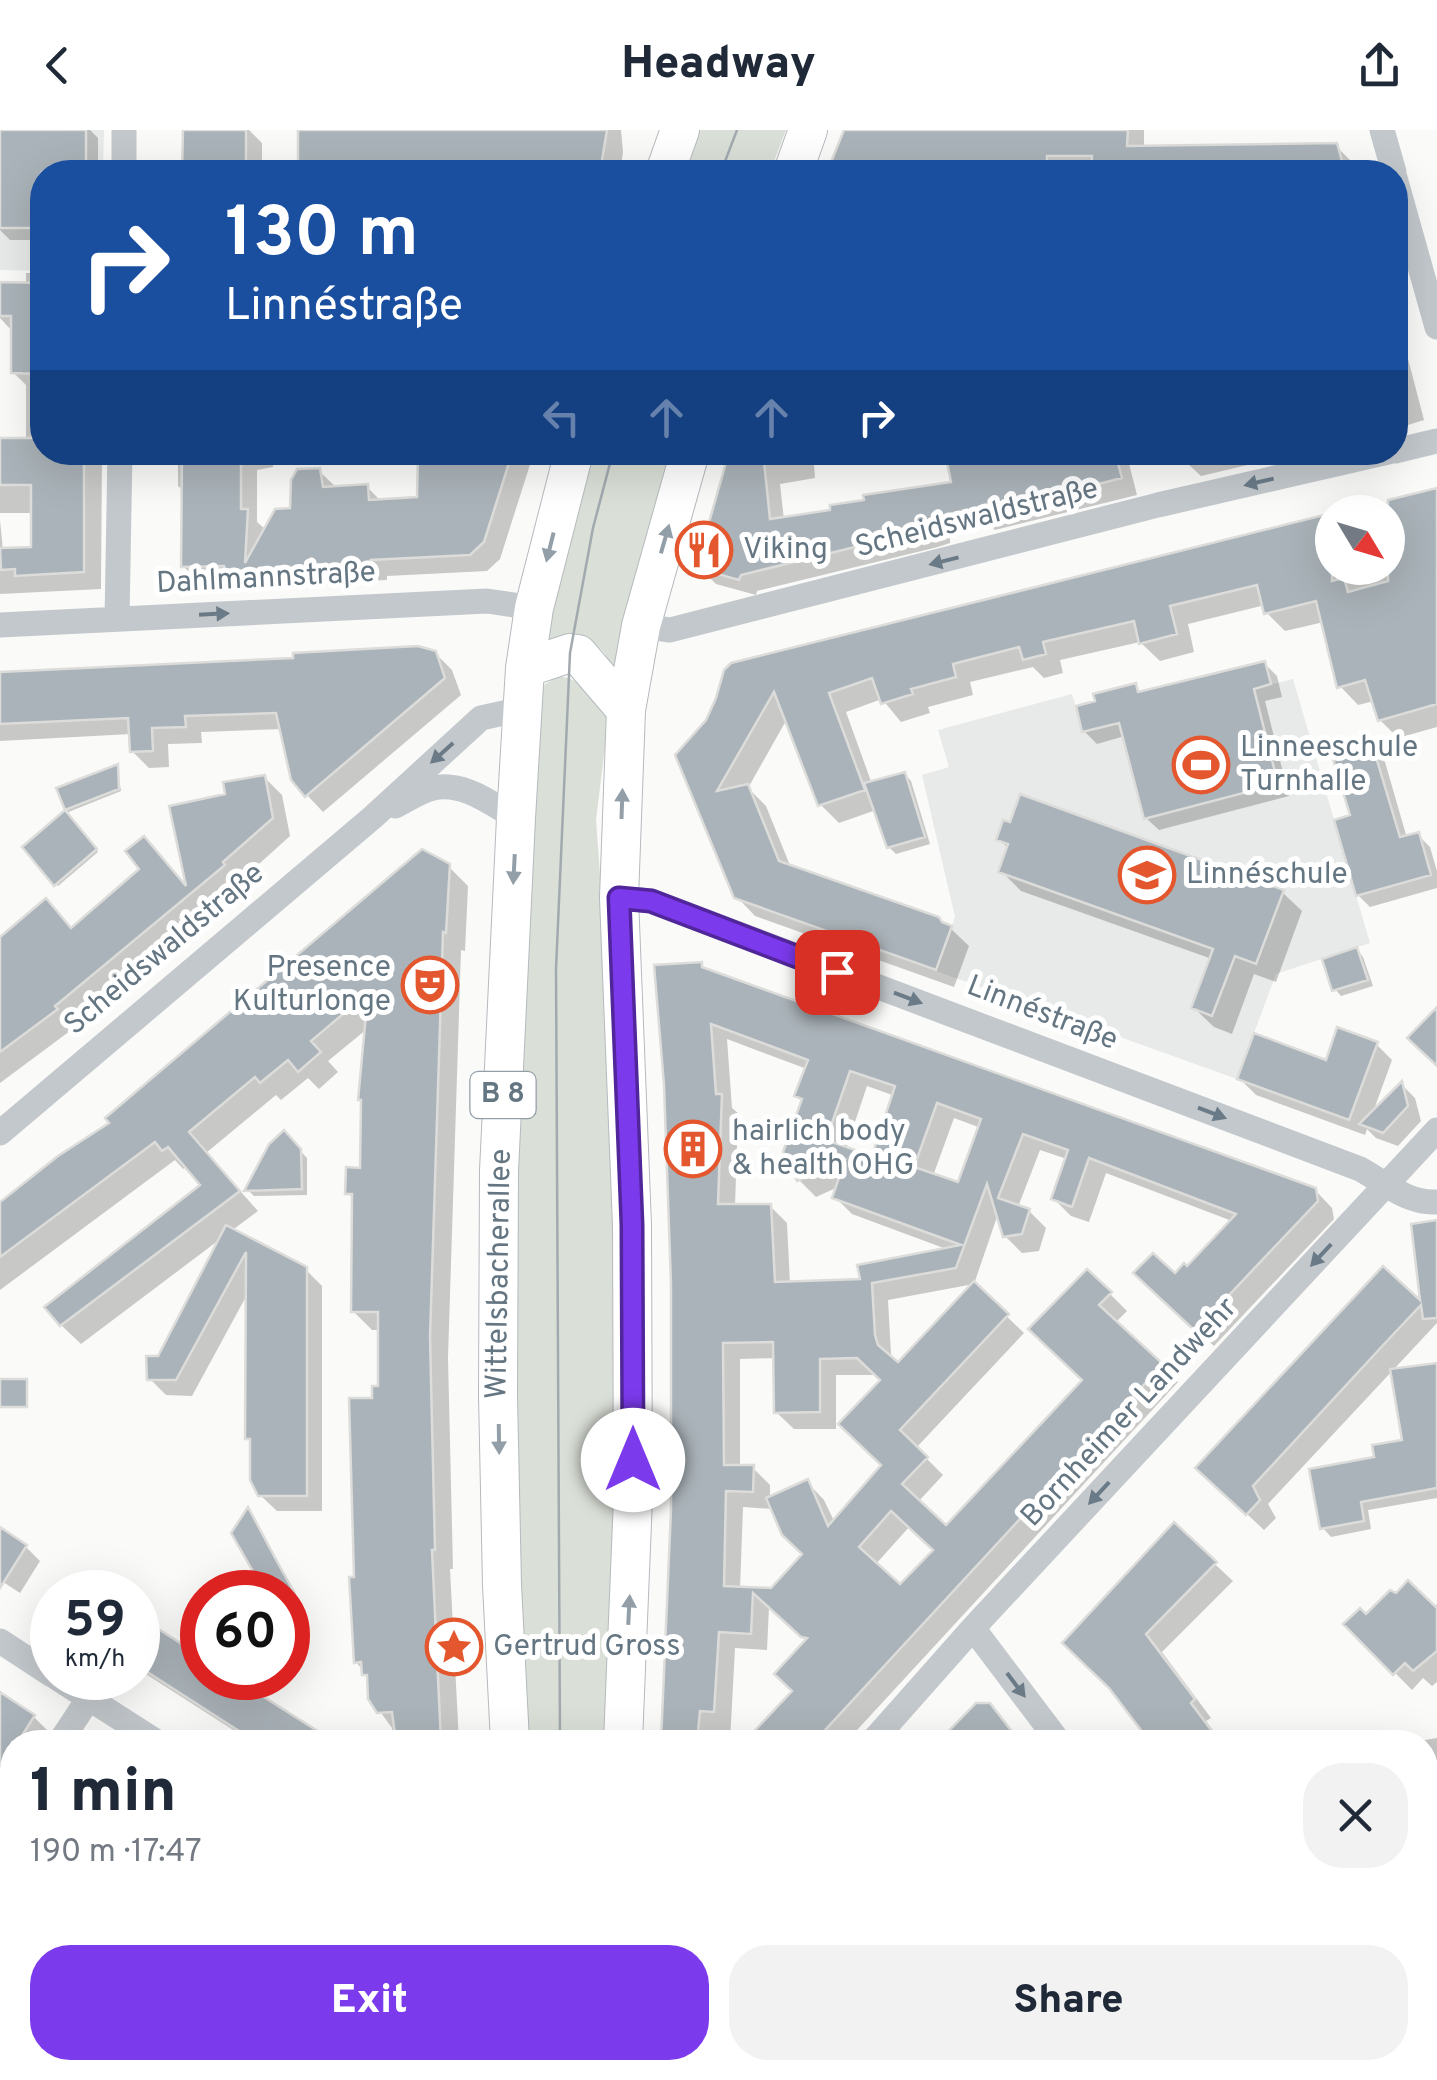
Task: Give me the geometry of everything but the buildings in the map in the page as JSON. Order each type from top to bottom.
[{"type":"main road","points":[[669,160],[680,130]]},
{"type":"main road","points":[[797,160],[808,130]]},
{"type":"main road","name":"Wittelsbacherallee","points":[[510,1730],[498,1395],[499,1171],[516,818],[524,668],[534,608],[571,465]]},
{"type":"main road","points":[[622,1730],[633,1440],[632,1225],[619,898],[626,710],[641,626],[686,465]]},
{"type":"main road","points":[[524,668],[570,652],[578,654],[626,710]]},
{"type":"street","points":[[124,130],[124,160]]},
{"type":"street","points":[[1382,130],[1390,160]]},
{"type":"street","points":[[1408,224],[1437,327]]},
{"type":"street","name":"Scheidswaldstraße","points":[[1408,448],[1437,441]]},
{"type":"street","points":[[117,619],[120,465]]},
{"type":"street","name":"Scheidswaldstraße","points":[[641,626],[670,630],[1158,505],[1335,465]]},
{"type":"street","name":"Dahlmannstraße","points":[[0,624],[487,601],[534,608]]},
{"type":"street","name":"Scheidswaldstraße","points":[[0,1133],[373,816],[481,718],[522,710]]},
{"type":"street","name":"Scheidswaldstraße","points":[[373,816],[432,788],[454,788],[476,795],[516,818]]},
{"type":"street","name":"Linnéstraße","points":[[619,898],[651,901],[1360,1169],[1390,1187],[1430,1203],[1437,1202]]},
{"type":"street","name":"Bornheimer Landwehr","points":[[883,1730],[973,1628],[1390,1187],[1437,1130]]},
{"type":"street","points":[[973,1628],[1051,1730]]},
{"type":"street","points":[[0,1641],[30,1660]]},
{"type":"street","points":[[68,1730],[88,1700]]},
{"type":"street","points":[[92,1700],[138,1730]]},
{"type":"shaded area","points":[[0,130],[104,130],[103,160],[30,160],[30,271],[0,270]]},
{"type":"shaded area","points":[[700,130],[786,130],[775,160],[689,160]]},
{"type":"shaded area","points":[[588,465],[671,465],[614,672],[608,658],[593,643],[575,640],[539,646]]},
{"type":"shaded area","points":[[559,676],[567,678],[593,695],[609,714],[596,820],[612,1038],[620,1540],[611,1730],[521,1730],[511,1440],[516,987],[542,686]]},
{"type":"shaded area","name":"Linnéschule","points":[[1293,679],[1370,943],[1276,974],[1237,1079],[936,971],[955,917],[922,775],[949,767],[938,730],[1072,694],[1083,732]]},
{"type":"tram line","points":[[726,160],[737,130]]},
{"type":"tram line","points":[[560,1730],[556,969],[570,653],[593,528],[610,465]]},
{"type":"place","name":"Viking","points":[[704,550]]},
{"type":"place","name":"Linneeschule Turnhalle","points":[[1201,765]]},
{"type":"place","name":"Linnéschule","points":[[1147,875]]},
{"type":"place","name":"Presence Kulturlonge","points":[[430,985]]},
{"type":"place","name":"hairlich body & health OHG","points":[[693,1149]]},
{"type":"place","name":"Gertrud Gross","points":[[454,1647]]},
{"type":"route","points":[[633,1460],[632,1225],[619,898],[651,901],[837,972]]}]
